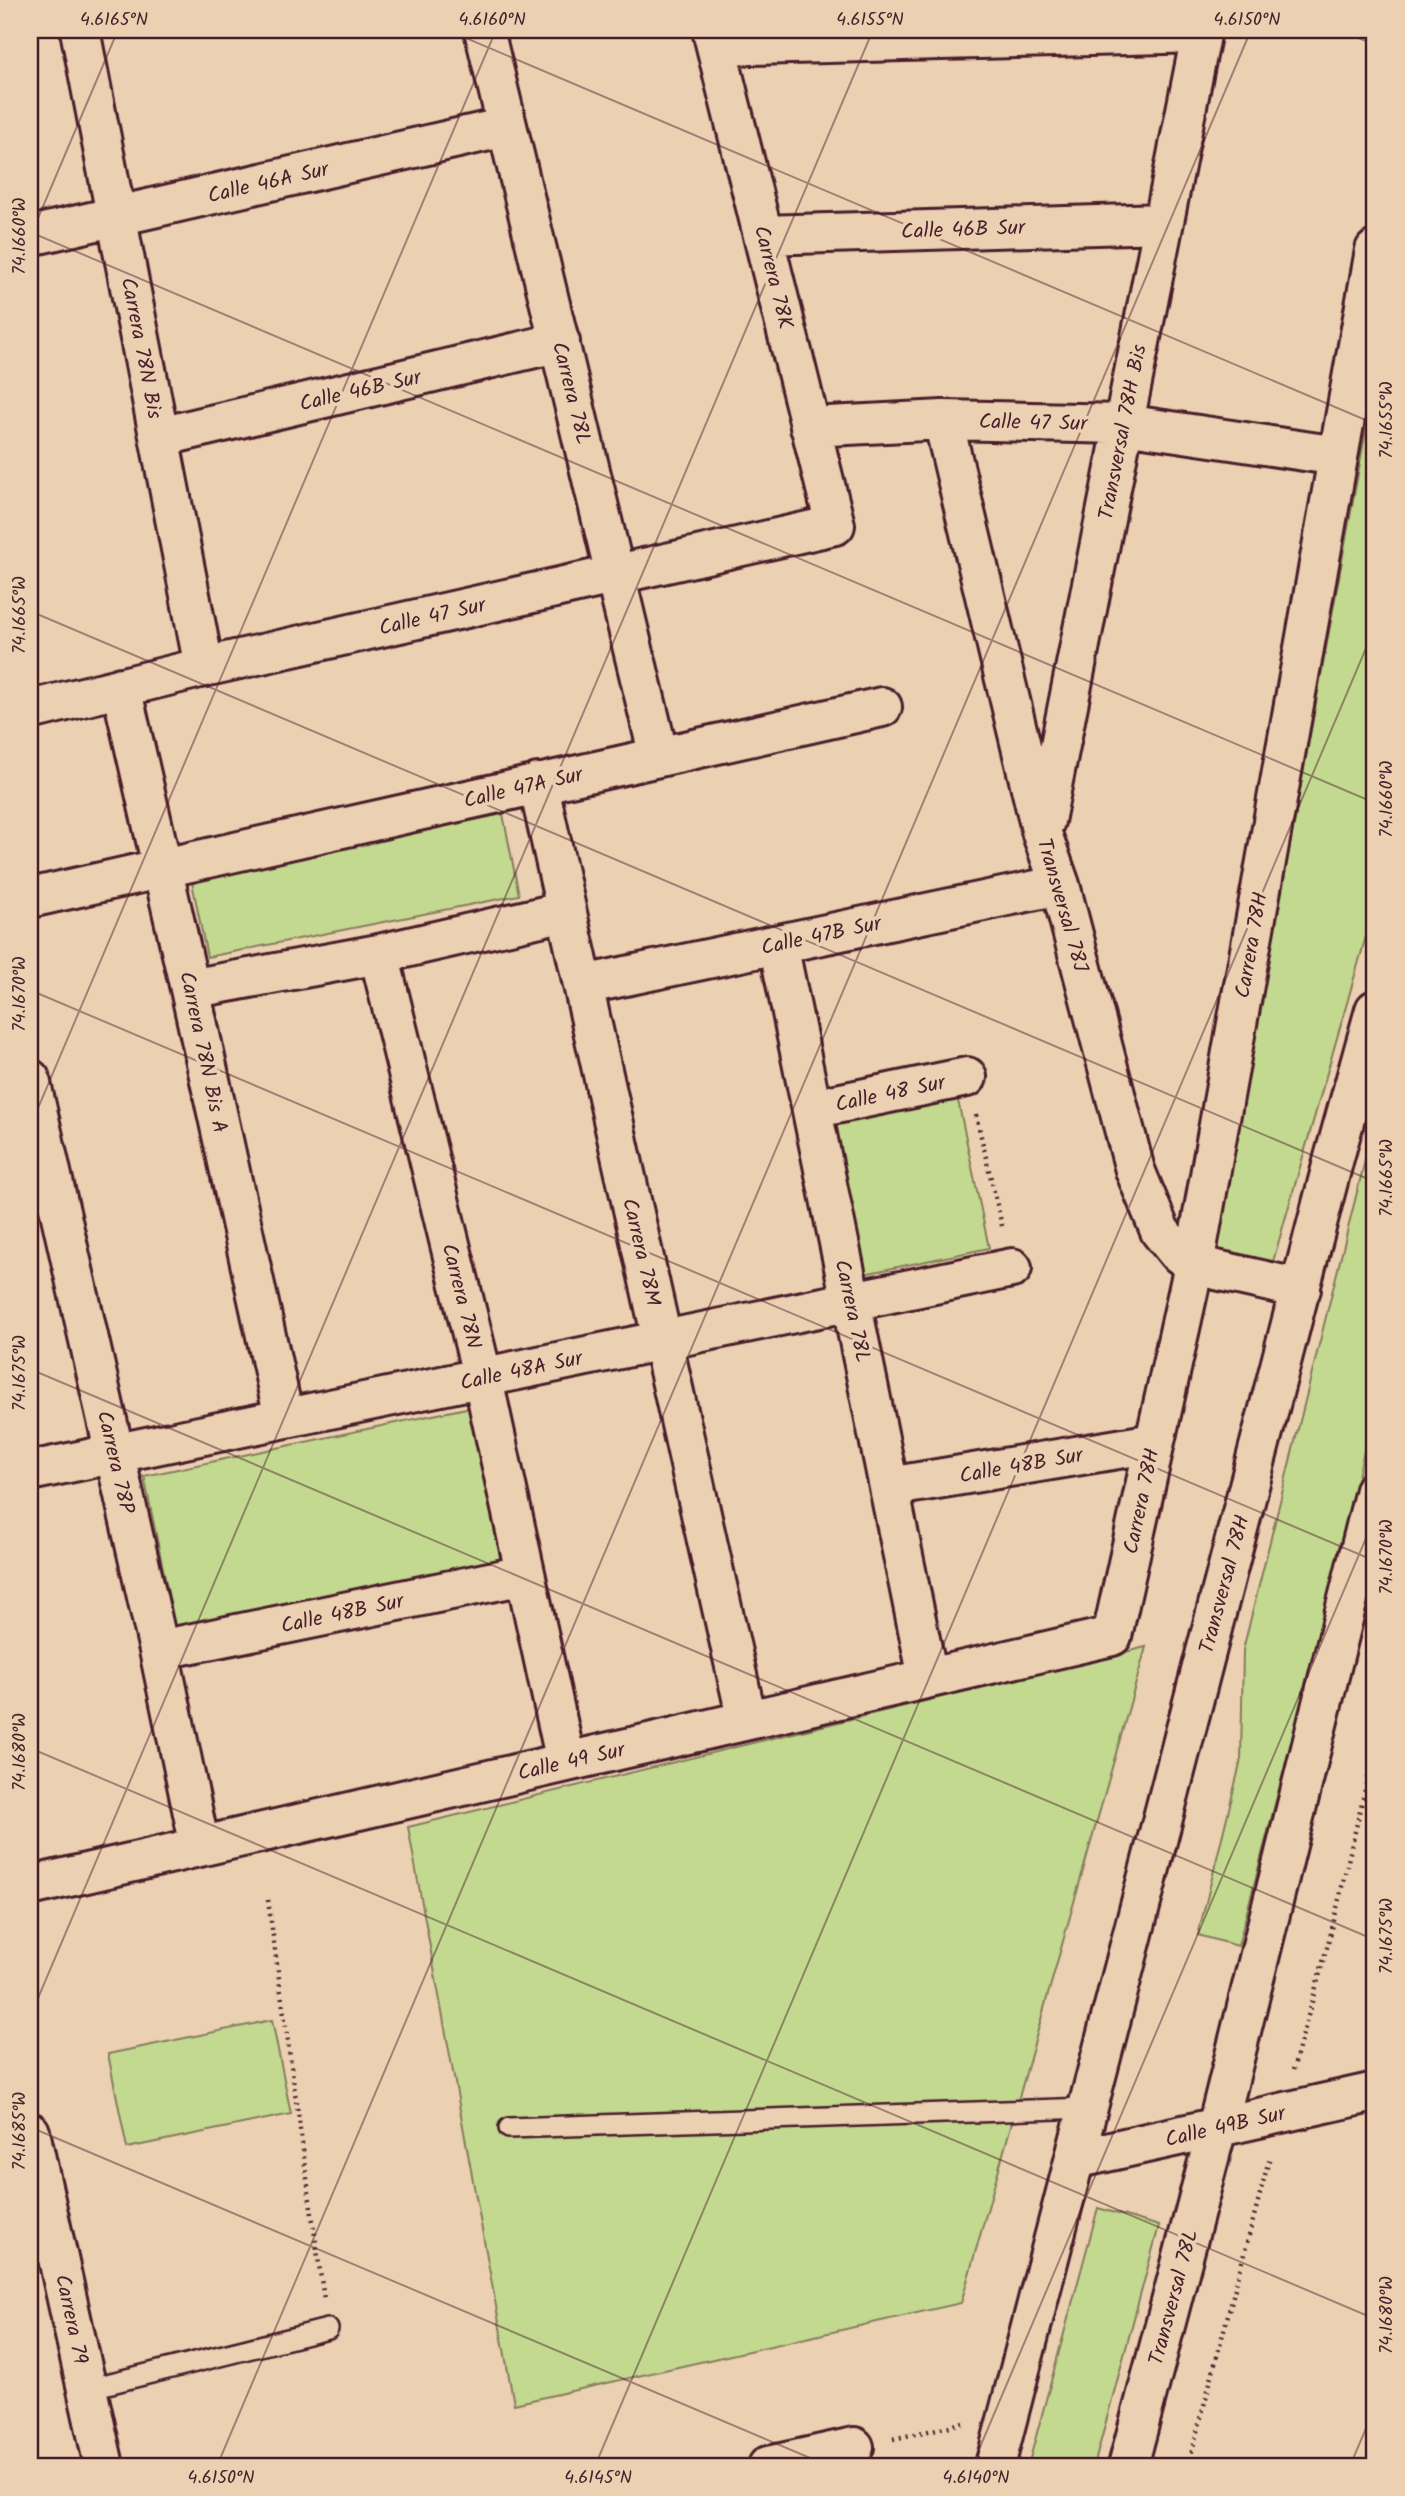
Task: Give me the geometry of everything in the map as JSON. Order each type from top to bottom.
[{"type":"street","name":"Carrera 78N Bis","points":[[80,30],[204,667]]},
{"type":"street","name":"Carrera 78L","points":[[484,30],[659,757]]},
{"type":"street","points":[[714,38],[1202,31]]},
{"type":"street","name":"Transversal 78H Bis","points":[[1042,834],[1202,31]]},
{"type":"street","name":"Carrera 78K","points":[[714,38],[835,525]]},
{"type":"street","name":"Calle 46A Sur","points":[[30,236],[506,127]]},
{"type":"street","name":"Calle 46B Sur","points":[[763,235],[1163,223]]},
{"type":"street","name":"Carrera 78H","points":[[1112,1636],[1194,1265],[1375,250]]},
{"type":"street","name":"Calle 46B Sur","points":[[160,437],[560,342]]},
{"type":"street","name":"Calle 47 Sur","points":[[810,427],[943,420],[1124,424],[1338,456]]},
{"type":"street","name":"Transversal 78J","points":[[943,420],[1042,834],[1060,885],[1135,1170],[1160,1231],[1177,1252],[1194,1265]]},
{"type":"street","name":"Calle 47 Sur","points":[[30,710],[204,667],[835,525]]},
{"type":"street","name":"Carrera 78N Bis A","points":[[121,687],[284,1418]]},
{"type":"street","name":"Calle 47A Sur","points":[[30,898],[882,707]]},
{"type":"street","name":"Carrera 78M","points":[[538,783],[747,1720]]},
{"type":"street","name":"Calle 47B Sur","points":[[583,985],[1060,885]]},
{"type":"street","points":[[190,989],[379,954],[566,911]]},
{"type":"street","name":"Carrera 78L","points":[[778,944],[928,1678]]},
{"type":"street","name":"Carrera 78N","points":[[379,954],[483,1379],[566,1762]]},
{"type":"street","name":"Transversal 78H","points":[[1075,2159],[1334,1158],[1375,1010]]},
{"type":"street","name":"Calle 48 Sur","points":[[812,1109],[967,1077]]},
{"type":"street","name":"Carrera 78P","points":[[30,1079],[159,1650],[200,1847]]},
{"type":"street","points":[[1194,1265],[1301,1289]]},
{"type":"street","name":"Calle 48A Sur","points":[[30,1472],[1012,1268]]},
{"type":"street","name":"Calle 48B Sur","points":[[889,1487],[1154,1443]]},
{"type":"street","points":[[1217,2128],[1375,1490]]},
{"type":"street","name":"Calle 48B Sur","points":[[159,1650],[524,1575]]},
{"type":"street","name":"Calle 49 Sur","points":[[30,1886],[1112,1636]]},
{"type":"street","name":"Calle 49B Sur","points":[[1075,2159],[1375,2092]]},
{"type":"street","name":"Transversal 78L","points":[[1128,2466],[1217,2128]]},
{"type":"street","name":"Carrera 79","points":[[30,2132],[104,2466]]},
{"type":"street","points":[[995,2466],[1075,2159]]},
{"type":"street","points":[[768,2466],[854,2447]]},
{"type":"lane","points":[[509,2128],[1088,2108]]},
{"type":"lane","points":[[87,2389],[328,2329]]},
{"type":"path","points":[[967,1077],[1012,1268]]},
{"type":"path","points":[[268,1900],[328,2329]]},
{"type":"path","points":[[854,2447],[1008,2413]]},
{"type":"green space","points":[[1375,381],[1375,905],[1272,1265],[1215,1253]]},
{"type":"green space","points":[[503,814],[519,895],[207,957],[191,877]]},
{"type":"green space","points":[[957,1096],[989,1248],[864,1274],[833,1122]]},
{"type":"green space","points":[[1375,1120],[1375,1403],[1339,1559],[1238,1946],[1198,1935],[1241,1760],[1243,1650]]},
{"type":"green space","points":[[476,1406],[508,1562],[176,1632],[144,1476]]},
{"type":"green space","points":[[1146,1647],[961,2303],[514,2404],[408,1827]]},
{"type":"green space","points":[[272,2020],[291,2114],[127,2148],[108,2054]]},
{"type":"green space","points":[[1098,2208],[1159,2226],[1094,2466],[1028,2466]]}]
